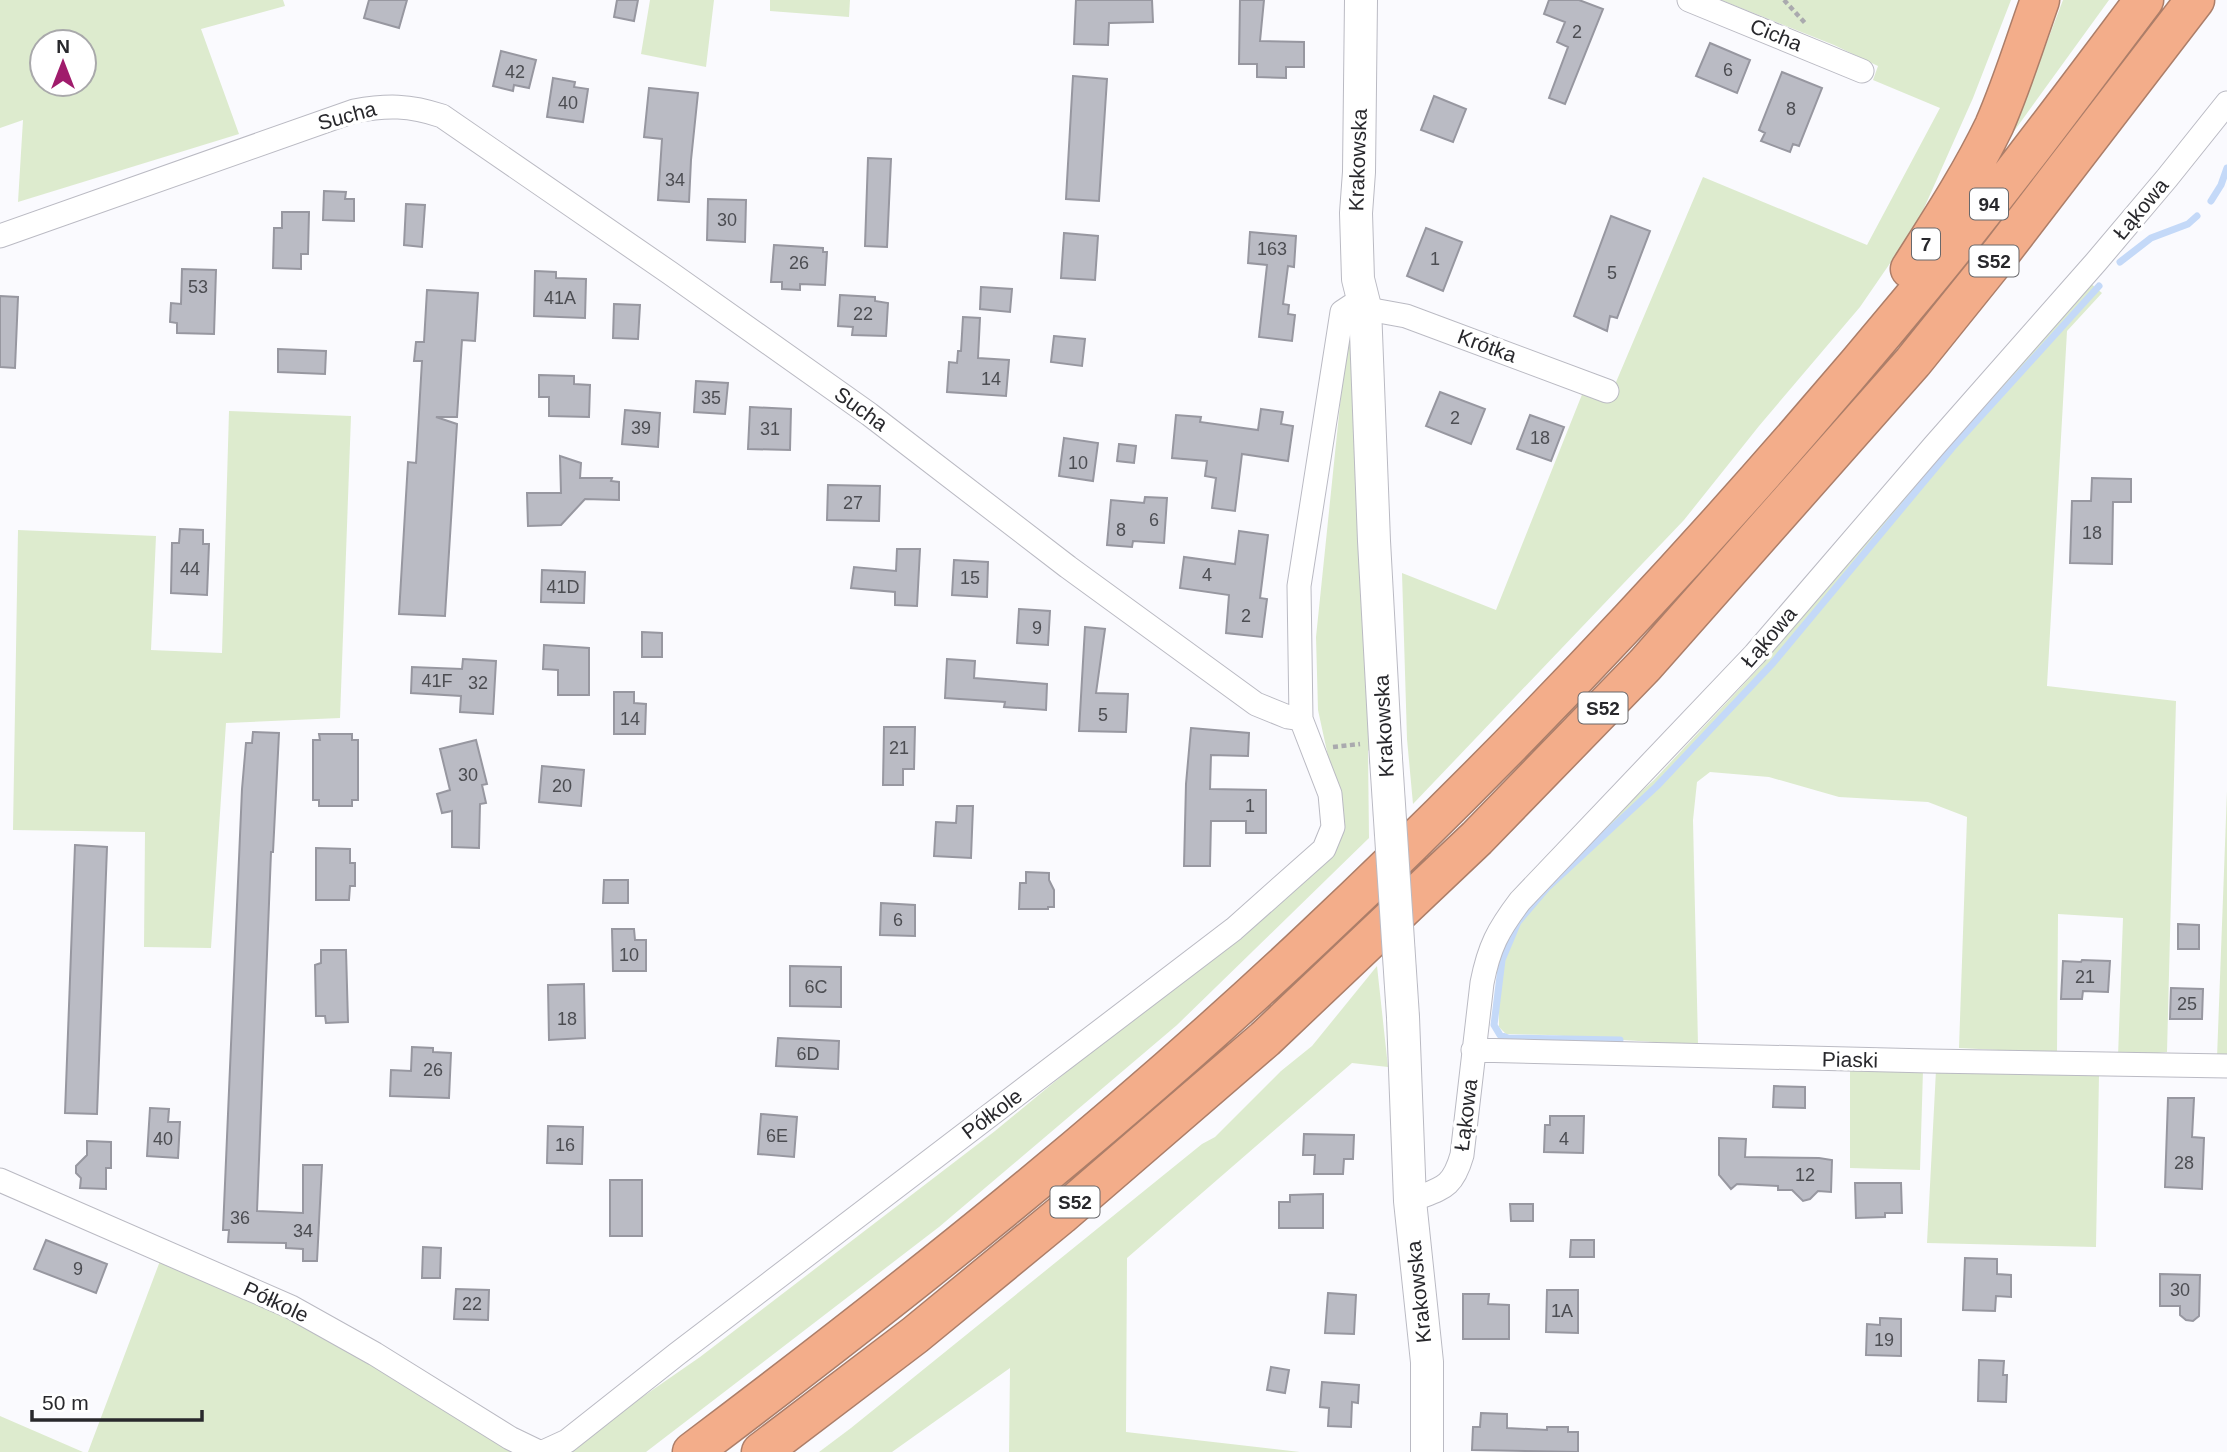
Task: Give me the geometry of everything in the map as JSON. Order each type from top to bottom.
[{"type":"highway","name":"7","points":[[1826,401],[1974,163],[2013,80],[2040,0]]},
{"type":"highway","name":"94","points":[[1826,401],[1924,286],[2031,151],[2144,0]]},
{"type":"highway","name":"S52","points":[[761,1452],[915,1335],[1265,1039],[1476,838],[1645,665],[1913,362],[2000,254],[2195,0]]},
{"type":"highway","name":"S52","points":[[692,1452],[829,1349],[1050,1171],[1311,940],[1419,837],[1634,616],[1826,401]]},
{"type":"street","name":"Krakowska","points":[[1361,0],[1356,213],[1358,279],[1365,307],[1385,751],[1404,1017],[1410,1201],[1427,1362],[1427,1452]]},
{"type":"street","name":"Cicha","points":[[1689,0],[1862,71]]},
{"type":"street","name":"Łąkowa","points":[[1410,1201],[1446,1186],[1456,1175],[1462,1155],[1482,983],[1488,955],[1501,926],[1520,901],[1755,654],[2095,262],[2227,103]]},
{"type":"street","name":"Sucha","points":[[0,236],[354,111],[383,105],[418,108],[442,116],[869,414],[1068,567],[1256,704],[1288,717],[1301,719]]},
{"type":"street","points":[[1301,719],[1299,586],[1342,312],[1351,306],[1365,307]]},
{"type":"street","name":"Krótka","points":[[1365,307],[1406,316],[1607,391]]},
{"type":"street","name":"Półkole","points":[[0,1180],[291,1307],[375,1354],[510,1438],[541,1452],[567,1441],[1234,929],[1324,849],[1333,827],[1330,794],[1301,719]]},
{"type":"street","name":"Piaski","points":[[1473,1051],[2227,1066]]},
{"type":"path","points":[[1312,748],[1385,751]]},
{"type":"green space","points":[[0,0],[283,0],[285,6],[201,29],[239,134],[18,202],[23,120],[0,128]]},
{"type":"green space","points":[[650,0],[714,0],[706,67],[641,54]]},
{"type":"green space","points":[[770,0],[850,0],[849,17],[770,11]]},
{"type":"green space","points":[[1721,0],[2011,0],[1973,98],[1917,224],[1860,307],[1684,520],[1413,804],[1407,739],[1402,573],[1496,610],[1583,392],[1608,401],[1703,177],[1867,245],[1940,108],[1873,80],[1878,66],[1834,45]]},
{"type":"green space","points":[[2063,0],[2109,0],[2012,134]]},
{"type":"green space","points":[[2090,283],[2102,293],[2067,331],[2047,686],[2176,701],[2167,1052],[2118,1057],[2123,918],[2058,914],[2057,1053],[1959,1048],[1967,817],[1928,802],[1839,797],[1769,777],[1710,772],[1697,782],[1693,820],[1698,1045],[1506,1034],[1499,1027],[1498,970],[1515,920],[1580,847],[1654,780],[1757,670],[1872,533]]},
{"type":"green space","points":[[1349,318],[1354,333],[1375,743],[1368,751],[1369,838],[1177,1025],[939,1227],[646,1452],[563,1452],[700,1357],[995,1131],[1334,851],[1336,793],[1318,710],[1316,637]]},
{"type":"green space","points":[[229,411],[351,416],[340,718],[226,723],[211,948],[144,947],[145,832],[13,830],[18,530],[156,536],[151,650],[222,653]]},
{"type":"green space","points":[[2227,791],[2227,1058],[2217,1058]]},
{"type":"green space","points":[[1377,966],[1388,1067],[1352,1063],[1127,1258],[1126,1432],[1300,1452],[1009,1452],[1010,1368],[892,1452],[819,1452],[1202,1144],[1215,1137],[1281,1071],[1312,1046]]},
{"type":"green space","points":[[1850,1069],[1923,1070],[1920,1170],[1850,1168]]},
{"type":"green space","points":[[1936,1070],[2099,1075],[2096,1247],[1927,1243]]},
{"type":"green space","points":[[160,1261],[275,1308],[376,1362],[516,1452],[88,1452]]},
{"type":"green space","points":[[0,1416],[83,1452],[0,1452]]},
{"type":"building","points":[[369,0],[407,0],[399,28],[364,18]]},
{"type":"building","points":[[617,0],[638,0],[634,21],[614,17]]},
{"type":"building","points":[[1076,0],[1152,0],[1153,22],[1109,23],[1108,45],[1074,44]]},
{"type":"building","points":[[1240,0],[1264,0],[1260,41],[1304,42],[1304,67],[1286,67],[1286,78],[1257,77],[1257,64],[1239,64]]},
{"type":"building","points":[[1549,0],[1579,0],[1603,9],[1565,104],[1549,98],[1568,47],[1557,42],[1565,22],[1544,14]]},
{"type":"building","points":[[1710,43],[1750,60],[1737,93],[1696,76]]},
{"type":"building","points":[[501,51],[536,60],[529,88],[514,85],[513,91],[493,86]]},
{"type":"building","points":[[1782,72],[1822,88],[1799,146],[1793,144],[1790,152],[1761,141],[1765,133],[1759,130]]},
{"type":"building","points":[[1073,76],[1107,79],[1099,201],[1066,199]]},
{"type":"building","points":[[553,78],[575,82],[574,87],[588,89],[583,122],[547,117]]},
{"type":"building","points":[[649,88],[698,93],[689,202],[658,200],[662,139],[644,137]]},
{"type":"building","points":[[1434,96],[1466,109],[1453,142],[1421,130]]},
{"type":"building","points":[[868,158],[891,159],[887,247],[865,246]]},
{"type":"building","points":[[324,191],[346,192],[345,199],[354,199],[354,221],[323,220]]},
{"type":"building","points":[[708,199],[746,200],[745,242],[707,240]]},
{"type":"building","points":[[406,204],[425,205],[422,247],[404,245]]},
{"type":"building","points":[[282,212],[309,212],[308,254],[301,254],[301,269],[273,268],[274,228],[282,228]]},
{"type":"building","points":[[1611,216],[1650,231],[1617,318],[1610,316],[1607,331],[1574,316]]},
{"type":"building","points":[[1426,228],[1462,242],[1443,291],[1407,276]]},
{"type":"building","points":[[1250,232],[1296,236],[1294,267],[1288,266],[1283,304],[1289,305],[1288,314],[1295,315],[1292,341],[1259,337],[1267,265],[1248,263]]},
{"type":"building","points":[[1064,233],[1098,236],[1095,280],[1061,278]]},
{"type":"building","points":[[774,245],[823,248],[823,252],[827,252],[825,285],[800,284],[800,290],[782,289],[782,282],[771,282]]},
{"type":"building","points":[[182,269],[216,270],[214,334],[177,333],[177,323],[170,322],[171,303],[181,304]]},
{"type":"building","points":[[535,271],[556,272],[556,278],[586,279],[585,318],[534,316]]},
{"type":"building","points":[[981,287],[1012,289],[1010,312],[980,309]]},
{"type":"building","points":[[427,290],[478,293],[475,341],[462,340],[457,417],[436,417],[457,424],[445,616],[399,614],[408,462],[416,463],[422,361],[414,361],[416,342],[424,342]]},
{"type":"building","points":[[840,295],[875,297],[875,301],[888,303],[886,336],[852,335],[853,327],[838,326]]},
{"type":"building","points":[[0,296],[18,297],[15,368],[0,367]]},
{"type":"building","points":[[614,304],[640,305],[638,339],[613,338]]},
{"type":"building","points":[[963,317],[980,318],[978,358],[1009,360],[1006,396],[947,392],[949,362],[957,363],[958,351],[961,351]]},
{"type":"building","points":[[1054,336],[1085,339],[1082,366],[1051,362]]},
{"type":"building","points":[[278,349],[326,351],[325,374],[278,372]]},
{"type":"building","points":[[539,375],[574,376],[574,384],[590,385],[589,417],[549,416],[549,397],[539,397]]},
{"type":"building","points":[[696,381],[728,383],[725,414],[694,412]]},
{"type":"building","points":[[1440,392],[1485,409],[1471,444],[1426,426]]},
{"type":"building","points":[[750,407],[791,409],[790,450],[748,449]]},
{"type":"building","points":[[1261,409],[1283,412],[1281,424],[1293,426],[1288,461],[1242,454],[1235,511],[1212,508],[1216,478],[1205,476],[1207,461],[1172,458],[1176,415],[1201,417],[1200,422],[1258,430]]},
{"type":"building","points":[[625,410],[660,413],[658,447],[622,444]]},
{"type":"building","points":[[1530,415],[1564,427],[1551,461],[1517,449]]},
{"type":"building","points":[[1064,438],[1098,443],[1093,481],[1059,476]]},
{"type":"building","points":[[1119,444],[1136,446],[1134,463],[1117,461]]},
{"type":"building","points":[[560,456],[581,463],[580,478],[612,478],[611,481],[619,482],[619,500],[585,499],[561,525],[528,526],[527,493],[561,493]]},
{"type":"building","points":[[2092,478],[2131,479],[2131,502],[2113,502],[2112,564],[2070,563],[2072,501],[2091,501]]},
{"type":"building","points":[[828,485],[880,486],[879,521],[827,520]]},
{"type":"building","points":[[1145,497],[1167,498],[1164,543],[1133,541],[1132,547],[1107,545],[1111,500],[1144,503]]},
{"type":"building","points":[[180,529],[203,530],[203,544],[209,544],[207,595],[171,593],[172,543],[179,543]]},
{"type":"building","points":[[1239,531],[1268,535],[1260,598],[1267,599],[1262,637],[1226,633],[1229,595],[1180,588],[1184,557],[1235,564]]},
{"type":"building","points":[[897,549],[920,549],[917,606],[895,605],[895,592],[851,588],[854,567],[896,571]]},
{"type":"building","points":[[954,560],[988,562],[987,597],[952,595]]},
{"type":"building","points":[[542,570],[585,572],[584,603],[541,602]]},
{"type":"building","points":[[1019,609],[1050,611],[1048,645],[1017,643]]},
{"type":"building","points":[[1085,627],[1105,629],[1096,693],[1128,694],[1126,732],[1079,731]]},
{"type":"building","points":[[642,632],[662,633],[662,657],[642,657]]},
{"type":"building","points":[[544,645],[589,648],[589,695],[558,695],[558,670],[543,669]]},
{"type":"building","points":[[463,659],[496,661],[493,714],[460,712],[461,696],[411,693],[412,667],[462,669]]},
{"type":"building","points":[[947,659],[975,661],[974,678],[1047,684],[1046,710],[1004,707],[1005,702],[945,698]]},
{"type":"building","points":[[614,692],[634,692],[634,703],[646,704],[645,734],[614,734]]},
{"type":"building","points":[[884,727],[915,727],[914,769],[903,769],[903,785],[883,785]]},
{"type":"building","points":[[1191,728],[1249,733],[1248,756],[1211,755],[1210,789],[1266,790],[1266,833],[1246,833],[1246,821],[1211,821],[1210,866],[1184,866],[1186,784]]},
{"type":"building","points":[[253,732],[279,733],[271,852],[257,1211],[303,1213],[303,1165],[322,1165],[317,1261],[303,1261],[303,1249],[286,1248],[286,1243],[228,1242],[229,1230],[223,1230],[242,789],[246,743],[252,743]]},
{"type":"building","points":[[319,734],[352,734],[352,740],[358,740],[358,800],[352,800],[352,806],[319,806],[319,800],[313,800],[313,740],[320,740]]},
{"type":"building","points":[[476,740],[487,784],[482,785],[486,803],[480,804],[479,848],[452,847],[452,811],[442,813],[437,794],[450,790],[440,749]]},
{"type":"building","points":[[542,766],[584,770],[581,806],[539,802]]},
{"type":"building","points":[[957,806],[973,806],[971,858],[934,856],[936,822],[956,823]]},
{"type":"building","points":[[75,845],[107,847],[97,1114],[65,1113]]},
{"type":"building","points":[[316,848],[350,849],[350,863],[355,863],[355,886],[350,886],[349,900],[316,900]]},
{"type":"building","points":[[1026,872],[1049,873],[1054,890],[1054,907],[1019,909],[1020,883],[1026,883]]},
{"type":"building","points":[[604,880],[628,880],[628,903],[603,903]]},
{"type":"building","points":[[881,903],[915,905],[915,936],[880,935]]},
{"type":"building","points":[[2178,924],[2199,925],[2199,949],[2178,949]]},
{"type":"building","points":[[612,929],[634,929],[635,940],[646,940],[646,971],[613,971]]},
{"type":"building","points":[[321,950],[346,950],[348,1022],[326,1023],[325,1016],[316,1016],[315,965],[321,963]]},
{"type":"building","points":[[2063,961],[2110,961],[2108,992],[2083,991],[2082,999],[2061,999]]},
{"type":"building","points":[[790,966],[841,967],[841,1007],[790,1006]]},
{"type":"building","points":[[584,984],[585,1038],[549,1040],[548,985]]},
{"type":"building","points":[[2171,988],[2203,989],[2202,1019],[2170,1019]]},
{"type":"building","points":[[778,1038],[839,1041],[838,1069],[776,1066]]},
{"type":"building","points":[[412,1047],[433,1048],[433,1052],[451,1053],[449,1098],[390,1096],[391,1070],[411,1071]]},
{"type":"building","points":[[1774,1086],[1805,1087],[1805,1108],[1773,1107]]},
{"type":"building","points":[[2168,1098],[2194,1098],[2192,1137],[2204,1138],[2202,1189],[2165,1187]]},
{"type":"building","points":[[150,1108],[169,1109],[168,1122],[180,1122],[178,1158],[147,1156]]},
{"type":"building","points":[[761,1114],[797,1117],[794,1157],[758,1154]]},
{"type":"building","points":[[1550,1116],[1584,1116],[1583,1153],[1544,1152],[1545,1125],[1550,1125]]},
{"type":"building","points":[[548,1126],[583,1127],[582,1164],[547,1163]]},
{"type":"building","points":[[1304,1134],[1354,1135],[1353,1159],[1344,1159],[1343,1174],[1314,1174],[1315,1155],[1303,1155]]},
{"type":"building","points":[[1719,1138],[1746,1139],[1745,1157],[1832,1160],[1831,1192],[1818,1191],[1810,1199],[1803,1201],[1792,1190],[1778,1190],[1778,1186],[1737,1184],[1731,1189],[1719,1175]]},
{"type":"building","points":[[87,1141],[111,1142],[111,1168],[106,1168],[106,1189],[80,1188],[81,1178],[76,1173],[76,1166],[87,1155]]},
{"type":"building","points":[[610,1180],[642,1180],[642,1236],[610,1236]]},
{"type":"building","points":[[1855,1183],[1901,1183],[1902,1213],[1885,1213],[1885,1217],[1856,1218]]},
{"type":"building","points":[[1323,1194],[1323,1228],[1279,1228],[1279,1202],[1290,1202],[1290,1195]]},
{"type":"building","points":[[1510,1204],[1533,1204],[1533,1221],[1511,1221]]},
{"type":"building","points":[[46,1240],[107,1264],[96,1293],[34,1269]]},
{"type":"building","points":[[1571,1240],[1594,1240],[1594,1257],[1570,1257]]},
{"type":"building","points":[[423,1247],[441,1248],[440,1278],[422,1278]]},
{"type":"building","points":[[1965,1258],[1997,1259],[1997,1274],[2011,1275],[2011,1297],[1996,1296],[1995,1311],[1963,1310]]},
{"type":"building","points":[[2160,1274],[2200,1275],[2199,1316],[2193,1321],[2180,1315],[2180,1306],[2160,1306]]},
{"type":"building","points":[[456,1289],[489,1290],[488,1320],[454,1319]]},
{"type":"building","points":[[1547,1290],[1578,1290],[1578,1333],[1546,1332]]},
{"type":"building","points":[[1328,1293],[1356,1295],[1354,1334],[1325,1333]]},
{"type":"building","points":[[1463,1294],[1489,1294],[1488,1304],[1509,1305],[1509,1339],[1463,1339]]},
{"type":"building","points":[[1880,1318],[1901,1319],[1901,1356],[1866,1355],[1867,1324],[1880,1325]]},
{"type":"building","points":[[1979,1360],[2004,1361],[2003,1375],[2007,1375],[2006,1402],[1978,1401]]},
{"type":"building","points":[[1271,1367],[1289,1370],[1285,1393],[1267,1390]]},
{"type":"building","points":[[1322,1382],[1359,1385],[1358,1403],[1352,1402],[1351,1427],[1328,1426],[1329,1408],[1320,1407]]},
{"type":"building","points":[[1481,1413],[1507,1414],[1507,1428],[1547,1430],[1547,1427],[1568,1427],[1568,1432],[1578,1432],[1578,1452],[1472,1450],[1473,1427],[1480,1427]]},
{"type":"waterway","points":[[2211,201],[2227,168]]},
{"type":"waterway","points":[[2120,262],[2151,238],[2188,224],[2197,216]]},
{"type":"waterway","points":[[1620,1040],[1508,1038],[1500,1035],[1494,1025],[1502,960],[1518,922],[1547,888],[1657,786],[1773,663],[1952,448],[2099,286]]}]
